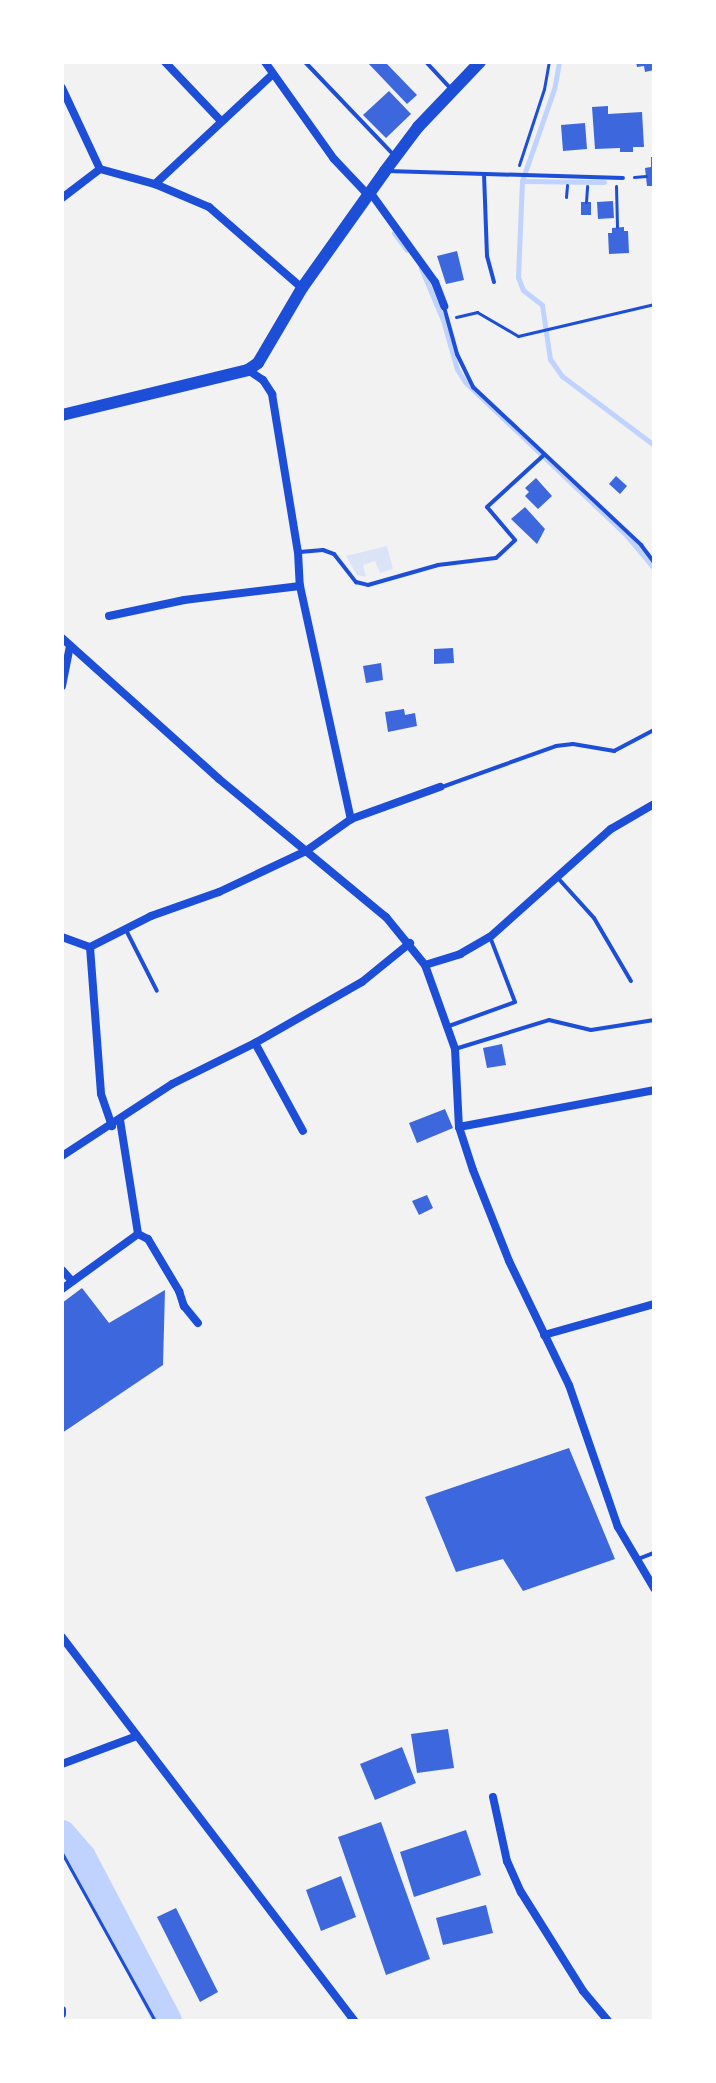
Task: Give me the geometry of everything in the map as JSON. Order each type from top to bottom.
[{"type":"main road","points":[[62,415],[248,370],[266,353],[302,288],[396,156],[480,62]]},
{"type":"street","points":[[165,62],[221,121]]},
{"type":"street","points":[[265,62],[334,159],[369,194],[435,282],[444,306]]},
{"type":"street","points":[[155,184],[273,74]]},
{"type":"street","points":[[62,88],[100,169],[155,184],[209,207],[302,288]]},
{"type":"street","points":[[62,198],[100,169]]},
{"type":"street","points":[[248,370],[263,380],[272,394],[298,552],[300,586],[351,819]]},
{"type":"street","points":[[109,616],[184,600],[300,586]]},
{"type":"street","points":[[62,638],[219,779],[386,917],[425,965],[455,1049],[459,1127],[509,1261],[569,1385],[618,1527],[654,1588]]},
{"type":"street","points":[[62,686],[70,646]]},
{"type":"street","points":[[62,937],[90,947],[151,916],[219,892],[306,851],[351,819],[440,787]]},
{"type":"street","points":[[425,965],[460,954],[490,937],[611,829],[654,804]]},
{"type":"street","points":[[62,1156],[172,1084],[255,1043],[362,982],[410,943]]},
{"type":"street","points":[[90,947],[101,1094],[112,1126]]},
{"type":"street","points":[[255,1043],[303,1131]]},
{"type":"street","points":[[459,1127],[654,1090]]},
{"type":"street","points":[[120,1120],[138,1234]]},
{"type":"street","points":[[62,1289],[138,1234]]},
{"type":"street","points":[[138,1234],[148,1239],[179,1291],[184,1306],[198,1323]]},
{"type":"street","points":[[62,1270],[72,1281]]},
{"type":"street","points":[[544,1335],[654,1304]]},
{"type":"street","points":[[62,1637],[355,2021]]},
{"type":"street","points":[[62,1764],[137,1736]]},
{"type":"street","points":[[493,1797],[507,1861],[521,1892],[583,1991],[608,2021]]},
{"type":"lane","points":[[305,62],[396,156]]},
{"type":"lane","points":[[426,62],[452,91]]},
{"type":"lane","points":[[385,171],[528,176],[537,179],[623,178]]},
{"type":"lane","points":[[484,174],[487,256],[494,282]]},
{"type":"lane","points":[[444,306],[457,354],[473,387],[641,545],[654,562]]},
{"type":"lane","points":[[298,552],[323,550],[334,554],[356,582],[368,585],[438,565],[496,558],[515,540],[487,507],[544,455]]},
{"type":"lane","points":[[440,787],[556,746],[573,744],[614,751],[654,730]]},
{"type":"lane","points":[[557,877],[594,918],[631,981]]},
{"type":"lane","points":[[126,930],[157,991]]},
{"type":"lane","points":[[449,1026],[515,1002],[490,937]]},
{"type":"lane","points":[[455,1049],[549,1020],[591,1030],[654,1020]]},
{"type":"lane","points":[[638,1559],[654,1553]]},
{"type":"path","points":[[517,176],[544,89],[549,62]]},
{"type":"path","points":[[623,178],[646,176]]},
{"type":"path","points":[[615,178],[617,227]]},
{"type":"path","points":[[566,197],[567,182]]},
{"type":"path","points":[[586,202],[587,182]]},
{"type":"path","points":[[449,319],[477,312],[518,336],[550,331],[654,304]]},
{"type":"path","points":[[62,1853],[155,2021]]},
{"type":"shaded area","points":[[387,546],[393,569],[380,573],[375,561],[363,565],[366,577],[357,575],[346,556]]},
{"type":"building","points":[[367,62],[385,62],[417,95],[407,104]]},
{"type":"building","points":[[636,62],[654,62],[654,70],[645,72],[644,66],[637,67]]},
{"type":"building","points":[[389,91],[411,114],[386,138],[363,115]]},
{"type":"building","points":[[608,106],[608,114],[642,112],[644,147],[633,147],[633,152],[620,152],[620,148],[595,149],[592,107]]},
{"type":"building","points":[[585,123],[587,149],[563,151],[561,125]]},
{"type":"building","points":[[651,157],[654,157],[654,186],[647,186],[645,168],[651,167]]},
{"type":"building","points":[[613,201],[614,218],[598,219],[597,202]]},
{"type":"building","points":[[581,202],[591,202],[591,215],[581,215]]},
{"type":"building","points":[[624,227],[624,231],[628,231],[629,253],[609,254],[608,233],[612,233],[612,228]]},
{"type":"building","points":[[457,251],[464,280],[446,284],[437,256]]},
{"type":"building","points":[[616,476],[627,486],[620,494],[609,484]]},
{"type":"building","points":[[536,478],[552,496],[538,509],[525,496],[529,492],[525,488]]},
{"type":"building","points":[[525,507],[545,529],[537,544],[511,519]]},
{"type":"building","points":[[453,648],[454,663],[434,664],[434,649]]},
{"type":"building","points":[[381,663],[383,680],[366,683],[363,666]]},
{"type":"building","points":[[404,709],[405,715],[415,713],[417,726],[388,732],[385,712]]},
{"type":"building","points":[[502,1044],[506,1065],[487,1068],[483,1048]]},
{"type":"building","points":[[445,1109],[453,1128],[417,1143],[409,1123]]},
{"type":"building","points":[[427,1195],[433,1208],[419,1215],[412,1201]]},
{"type":"building","points":[[82,1288],[109,1323],[165,1290],[163,1365],[62,1433],[62,1303]]},
{"type":"building","points":[[569,1448],[615,1559],[523,1591],[503,1559],[456,1572],[425,1497]]},
{"type":"building","points":[[448,1729],[454,1768],[417,1773],[411,1734]]},
{"type":"building","points":[[402,1747],[416,1783],[375,1800],[360,1764]]},
{"type":"building","points":[[381,1822],[430,1959],[386,1975],[338,1837]]},
{"type":"building","points":[[466,1830],[481,1875],[414,1897],[400,1852]]},
{"type":"building","points":[[341,1876],[356,1917],[321,1931],[306,1890]]},
{"type":"building","points":[[486,1905],[493,1933],[443,1945],[436,1918]]},
{"type":"building","points":[[176,1908],[218,1992],[200,2002],[157,1917]]},
{"type":"waterway","points":[[559,62],[554,89],[522,181],[518,277],[523,290],[542,305],[550,359],[562,376],[654,445]]},
{"type":"waterway","points":[[522,181],[604,182]]},
{"type":"waterway","points":[[394,233],[407,250]]},
{"type":"waterway","points":[[421,268],[443,320],[457,369],[465,382],[627,536],[653,567]]},
{"type":"waterway","points":[[62,1834],[82,1857],[168,2021]]}]
